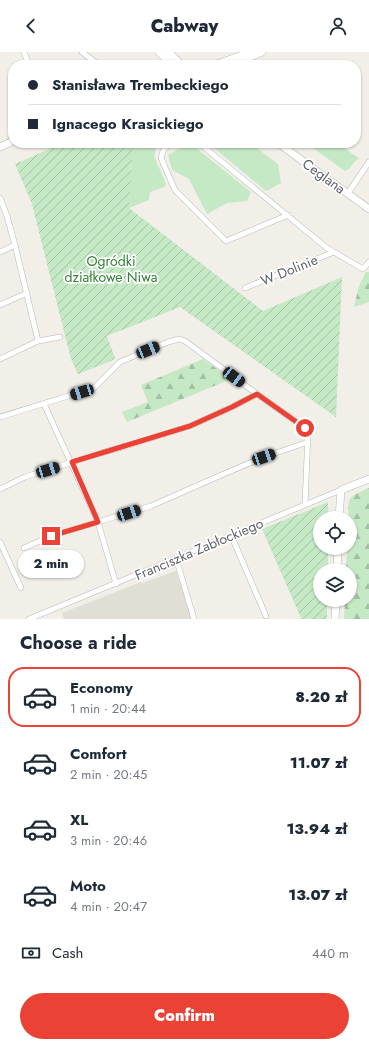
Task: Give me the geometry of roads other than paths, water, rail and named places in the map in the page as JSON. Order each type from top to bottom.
[{"type":"street","points":[[82,52],[92,60]]},
{"type":"street","points":[[228,60],[251,52]]},
{"type":"street","points":[[244,60],[262,52]]},
{"type":"street","points":[[162,53],[174,60]]},
{"type":"street","points":[[165,148],[161,158],[175,190],[226,240],[288,215]]},
{"type":"street","points":[[205,148],[327,248],[363,269],[369,262]]},
{"type":"street","name":"Ceglana","points":[[285,148],[369,209]]},
{"type":"street","points":[[348,193],[369,162]]},
{"type":"street","points":[[1,202],[15,245],[38,342]]},
{"type":"street","points":[[0,252],[15,245]]},
{"type":"street","name":"W Dolinie","points":[[245,288],[334,252]]},
{"type":"street","points":[[0,305],[27,293]]},
{"type":"street","points":[[0,359],[38,342],[60,337]]},
{"type":"street","points":[[94,388],[120,362],[168,342],[179,339],[185,340],[307,430],[308,442],[305,504]]},
{"type":"street","points":[[0,417],[82,392]]},
{"type":"street","points":[[0,489],[25,477],[190,426],[257,394]]},
{"type":"street","points":[[44,404],[72,462],[98,522],[116,584]]},
{"type":"street","points":[[24,548],[51,536],[151,506],[264,457],[308,442]]},
{"type":"street","name":"Franciszka Zabłockiego","points":[[29,619],[305,504],[369,479]]},
{"type":"street","points":[[340,511],[341,490]]},
{"type":"street","points":[[231,535],[266,616]]},
{"type":"street","points":[[0,542],[20,588]]},
{"type":"street","points":[[176,558],[194,619]]},
{"type":"street","points":[[335,619],[336,607]]},
{"type":"park label","name":"Ogródki działkowe Niwa","points":[[111,270]]}]
